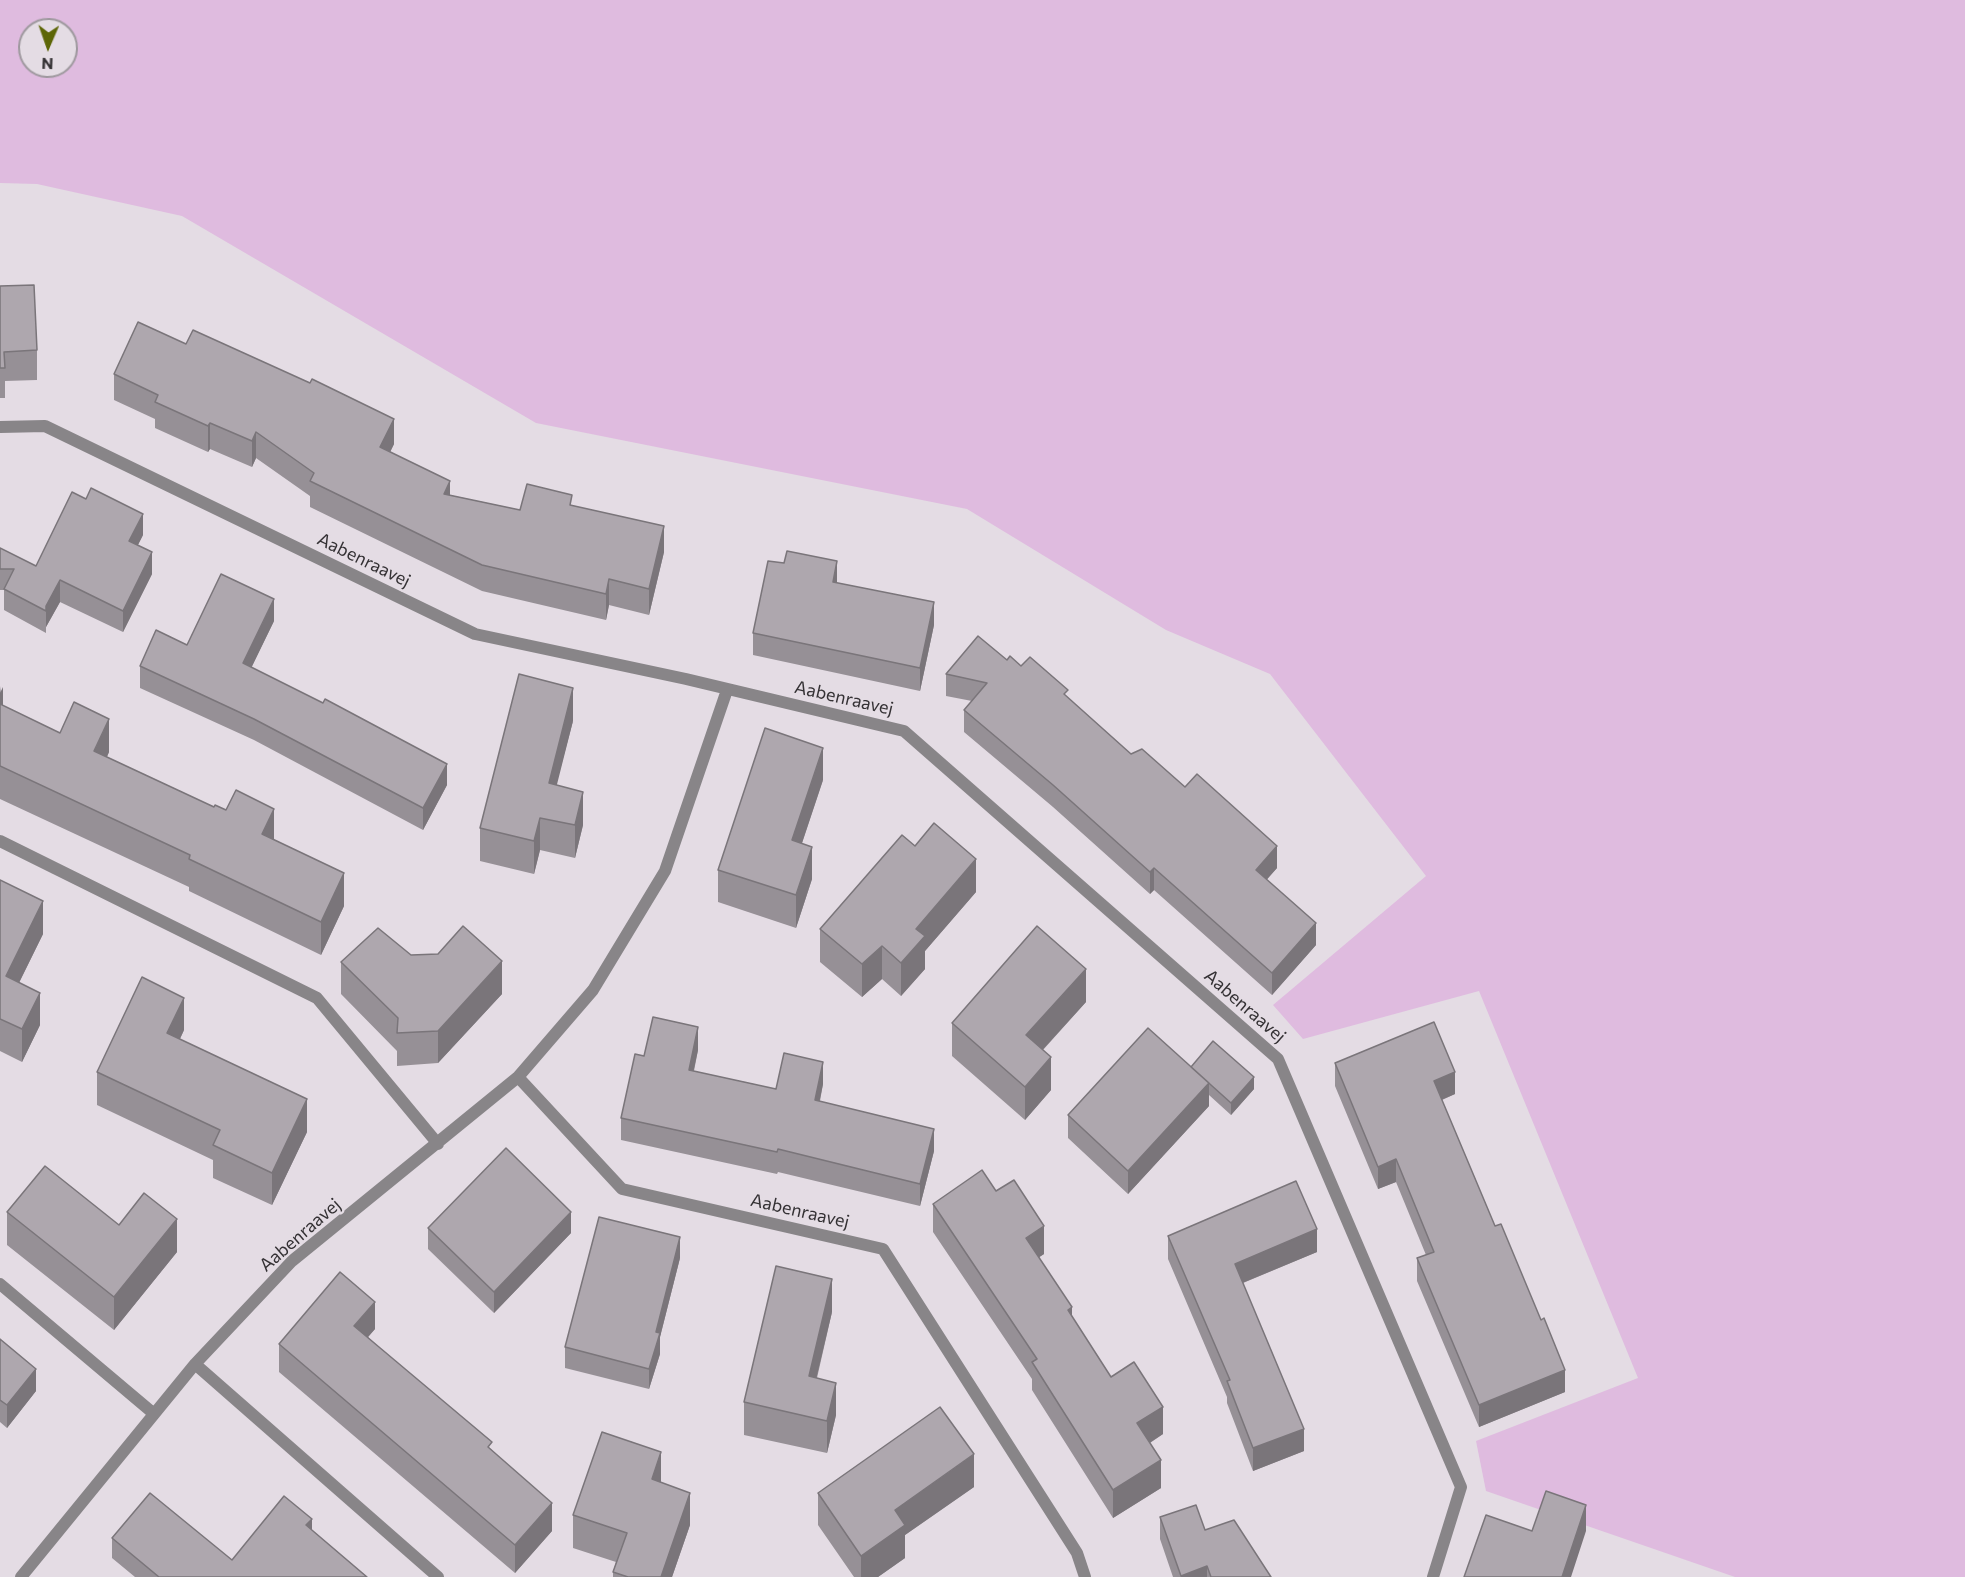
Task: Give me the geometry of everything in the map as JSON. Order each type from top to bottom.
[{"type":"street","name":"Aabenraavej","points":[[0,427],[45,426],[475,634],[904,731],[1278,1059],[1461,1487],[1432,1577]]},
{"type":"street","name":"Aabenraavej","points":[[21,1577],[195,1364],[292,1261],[518,1077],[593,990],[666,871],[727,690]]},
{"type":"street","points":[[0,841],[317,998],[438,1144]]},
{"type":"street","name":"Aabenraavej","points":[[518,1077],[622,1189],[883,1249],[1077,1553],[1085,1577]]},
{"type":"street","points":[[0,1284],[153,1413]]},
{"type":"street","points":[[195,1364],[438,1577]]},
{"type":"shaded area","points":[[0,0],[1965,0],[1965,1577],[1735,1577],[1486,1491],[1476,1441],[1638,1378],[1479,991],[1303,1039],[1273,1005],[1426,876],[1270,674],[1166,630],[967,509],[536,423],[182,216],[37,184],[0,183]]},
{"type":"building","points":[[34,285],[37,350],[4,352],[5,368],[0,368],[0,286]]},
{"type":"building","points":[[138,322],[186,344],[193,330],[310,383],[312,379],[394,419],[380,447],[450,481],[444,494],[520,510],[527,484],[572,495],[570,505],[664,526],[649,589],[609,579],[606,594],[482,565],[310,481],[314,473],[256,432],[252,441],[210,423],[208,426],[155,402],[158,395],[114,374]]},
{"type":"building","points":[[91,488],[143,514],[129,541],[152,552],[123,611],[60,580],[46,606],[46,611],[4,589],[14,569],[0,569],[0,548],[36,566],[72,492],[86,499]]},
{"type":"building","points":[[787,551],[837,561],[833,582],[934,602],[920,668],[753,633],[768,561],[784,563]]},
{"type":"building","points":[[221,574],[274,599],[243,663],[323,703],[325,699],[447,764],[423,808],[254,719],[140,666],[156,630],[187,645]]},
{"type":"building","points":[[978,636],[1007,660],[1010,656],[1021,666],[1030,657],[1068,690],[1064,694],[1131,754],[1142,749],[1185,787],[1197,774],[1277,846],[1256,870],[1316,923],[1272,973],[1154,868],[1150,872],[1053,785],[964,710],[987,683],[946,674]]},
{"type":"building","points":[[519,674],[573,688],[549,783],[583,792],[575,825],[540,818],[534,841],[480,828]]},
{"type":"building","points":[[74,702],[109,719],[94,751],[214,807],[215,805],[226,810],[236,790],[274,809],[262,834],[344,873],[321,922],[189,859],[190,855],[0,766],[0,704],[60,733]]},
{"type":"building","points":[[765,728],[823,748],[792,840],[812,847],[796,895],[718,870]]},
{"type":"building","points":[[934,823],[976,859],[916,929],[925,936],[901,963],[882,946],[862,964],[820,929],[902,835],[915,846]]},
{"type":"building","points":[[0,880],[43,901],[6,976],[40,993],[22,1029],[0,1019]]},
{"type":"building","points":[[463,926],[502,961],[438,1031],[397,1033],[398,1018],[341,962],[378,928],[411,955],[438,954]]},
{"type":"building","points":[[1037,926],[1086,969],[1026,1035],[1051,1057],[1025,1087],[952,1023]]},
{"type":"building","points":[[142,977],[184,998],[167,1033],[307,1099],[272,1173],[213,1145],[220,1130],[97,1072]]},
{"type":"building","points":[[653,1017],[698,1027],[689,1070],[776,1089],[784,1053],[823,1062],[815,1100],[934,1129],[920,1184],[778,1149],[777,1152],[621,1118],[635,1054],[644,1056]]},
{"type":"building","points":[[1434,1022],[1455,1072],[1434,1081],[1495,1226],[1501,1224],[1541,1320],[1544,1318],[1565,1370],[1479,1405],[1417,1258],[1434,1252],[1396,1159],[1378,1167],[1335,1063]]},
{"type":"building","points":[[1148,1028],[1209,1083],[1128,1171],[1068,1115]]},
{"type":"building","points":[[1213,1041],[1254,1077],[1231,1103],[1191,1067]]},
{"type":"building","points":[[506,1148],[571,1212],[494,1292],[428,1228]]},
{"type":"building","points":[[45,1166],[119,1225],[144,1193],[177,1219],[114,1297],[7,1212]]},
{"type":"building","points":[[982,1170],[996,1191],[1014,1180],[1044,1226],[1026,1238],[1072,1307],[1068,1310],[1111,1377],[1134,1362],[1163,1407],[1137,1423],[1161,1460],[1113,1490],[1032,1362],[1037,1359],[933,1204]]},
{"type":"building","points":[[1296,1181],[1317,1229],[1235,1264],[1304,1429],[1253,1448],[1227,1381],[1230,1380],[1168,1236]]},
{"type":"building","points":[[599,1217],[680,1237],[656,1332],[660,1333],[649,1369],[565,1347]]},
{"type":"building","points":[[776,1266],[832,1279],[809,1376],[836,1383],[827,1421],[744,1402]]},
{"type":"building","points":[[340,1272],[375,1302],[354,1326],[492,1442],[488,1447],[552,1503],[515,1545],[279,1344]]},
{"type":"building","points":[[0,1339],[36,1369],[7,1405],[0,1400]]},
{"type":"building","points":[[940,1407],[974,1454],[895,1510],[905,1525],[861,1556],[818,1493]]},
{"type":"building","points":[[602,1432],[661,1452],[652,1479],[690,1493],[661,1577],[628,1577],[613,1572],[627,1533],[573,1515]]},
{"type":"building","points":[[1546,1491],[1586,1505],[1562,1577],[1464,1577],[1486,1515],[1532,1531]]},
{"type":"building","points":[[150,1493],[232,1560],[284,1496],[312,1519],[306,1525],[367,1577],[159,1577],[112,1538]]},
{"type":"building","points":[[1196,1505],[1205,1530],[1234,1520],[1271,1577],[1211,1577],[1207,1566],[1181,1576],[1160,1517]]}]
